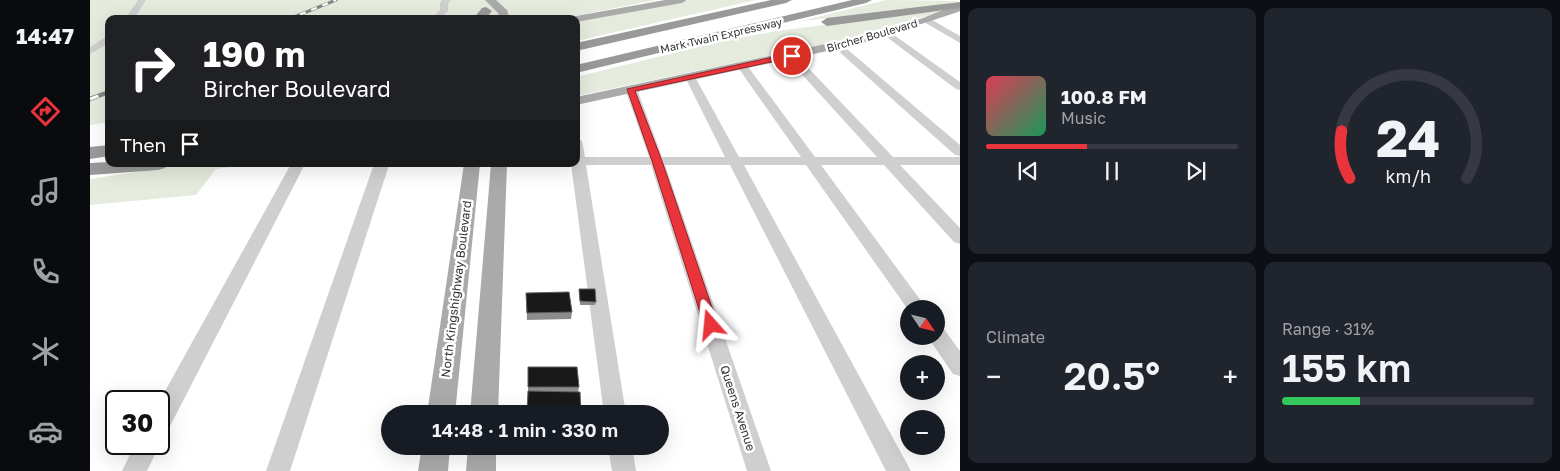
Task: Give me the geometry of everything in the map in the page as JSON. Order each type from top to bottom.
[{"type":"highway","name":"Mark Twain Expressway","points":[[580,46],[786,0]]},
{"type":"highway","points":[[580,55],[815,0]]},
{"type":"highway","name":"Mark Twain Expressway","points":[[580,68],[866,0]]},
{"type":"highway","points":[[700,40],[960,5]]},
{"type":"highway","points":[[90,168],[105,164]]},
{"type":"highway","points":[[90,168],[107,167]]},
{"type":"main road","points":[[478,0],[486,12],[500,15]]},
{"type":"main road","points":[[580,18],[682,0]]},
{"type":"main road","name":"Bircher Boulevard","points":[[580,100],[838,46],[927,20],[954,10],[960,5]]},
{"type":"main road","name":"North Kingshighway Boulevard","points":[[441,405],[472,167]]},
{"type":"main road","points":[[485,405],[499,167]]},
{"type":"main road","points":[[433,471],[435,455]]},
{"type":"main road","points":[[481,471],[482,455]]},
{"type":"street","points":[[132,15],[142,0]]},
{"type":"street","points":[[440,15],[444,11],[444,3],[447,0]]},
{"type":"street","points":[[927,20],[960,40]]},
{"type":"street","points":[[90,51],[105,41]]},
{"type":"street","points":[[838,46],[960,152]]},
{"type":"street","points":[[792,56],[960,238]]},
{"type":"street","points":[[742,66],[911,300]]},
{"type":"street","points":[[690,77],[899,471]]},
{"type":"street","name":"Queens Avenue","points":[[630,89],[657,161],[759,471]]},
{"type":"street","points":[[580,161],[960,160]]},
{"type":"street","points":[[170,403],[296,167]]},
{"type":"street","points":[[278,471],[381,167]]},
{"type":"street","points":[[579,167],[614,405]]},
{"type":"street","points":[[944,345],[960,367]]},
{"type":"street","points":[[134,471],[142,455]]},
{"type":"street","points":[[621,455],[624,471]]},
{"type":"lane","points":[[887,33],[960,87]]},
{"type":"shaded area","points":[[90,0],[656,0],[579,15],[105,15],[105,123],[90,125]]},
{"type":"shaded area","points":[[691,0],[756,0],[580,40],[580,20]]},
{"type":"shaded area","points":[[886,0],[960,1],[924,9],[801,21]]},
{"type":"shaded area","points":[[940,12],[844,40],[580,95],[580,76],[714,43],[776,31]]},
{"type":"shaded area","points":[[168,167],[230,167],[216,169],[196,195],[90,205],[90,179]]},
{"type":"building","points":[[579,289],[595,289],[596,302],[580,301]]},
{"type":"building","points":[[569,292],[572,312],[527,313],[526,293]]},
{"type":"building","points":[[528,367],[577,367],[579,387],[528,387]]},
{"type":"building","points":[[528,391],[580,392],[581,405],[527,405]]},
{"type":"railway","points":[[299,15],[336,0]]},
{"type":"railway","points":[[90,99],[105,93]]},
{"type":"route","points":[[711,325],[657,161],[630,89],[792,56]]}]
